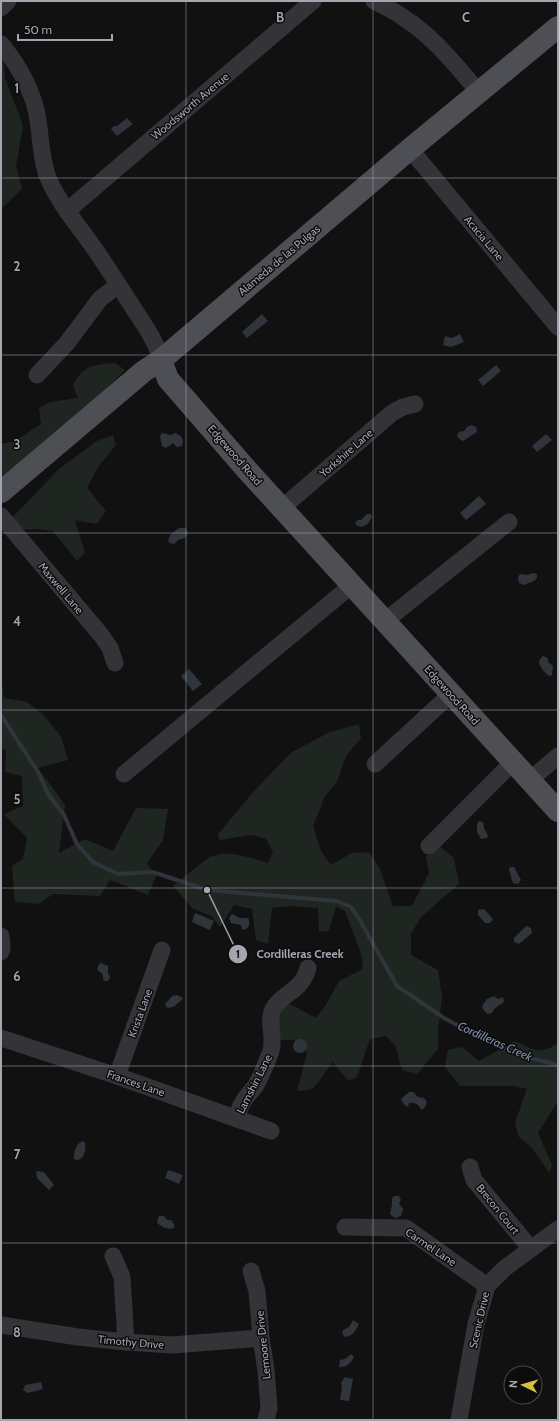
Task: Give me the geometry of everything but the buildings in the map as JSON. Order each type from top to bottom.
[{"type":"main road","name":"Alameda de las Pulgas","points":[[1,492],[144,371],[161,360],[410,149],[558,27]]},
{"type":"main road","name":"Edgewood Road","points":[[161,360],[168,379],[282,508],[558,811]]},
{"type":"street","points":[[1,8],[8,1]]},
{"type":"street","name":"Woodsworth Avenue","points":[[68,211],[313,1]]},
{"type":"street","points":[[374,1],[405,18],[421,30],[449,57],[479,92]]},
{"type":"street","name":"Edgewood Road","points":[[1,44],[22,76],[33,100],[38,119],[43,160],[49,179],[57,196],[95,249],[155,341],[161,360]]},
{"type":"street","name":"Acacia Lane","points":[[410,149],[558,327]]},
{"type":"street","points":[[37,375],[67,343],[100,299],[118,285]]},
{"type":"street","name":"Yorkshire Lane","points":[[282,508],[392,413],[403,407],[415,404]]},
{"type":"street","name":"Maxwell Lane","points":[[1,516],[102,635],[110,648],[116,663]]},
{"type":"street","points":[[385,621],[509,522]]},
{"type":"street","points":[[124,774],[352,585]]},
{"type":"street","points":[[375,764],[451,694]]},
{"type":"street","points":[[530,780],[558,756]]},
{"type":"street","points":[[429,846],[513,762]]},
{"type":"street","points":[[1,936],[1,952]]},
{"type":"street","name":"Krista Lane","points":[[117,1076],[162,950]]},
{"type":"street","name":"Lamshin Lane","points":[[236,1119],[242,1102],[256,1086],[271,1050],[273,1037],[271,1014],[276,1004],[300,985],[306,976],[308,968]]},
{"type":"street","name":"Frances Lane","points":[[1,1038],[117,1076],[271,1131]]},
{"type":"street","name":"Brecon Court","points":[[470,1167],[474,1180],[531,1249]]},
{"type":"street","name":"Carmel Lane","points":[[345,1227],[406,1228],[487,1286]]},
{"type":"street","name":"Scenic Drive","points":[[459,1420],[476,1324],[487,1286],[505,1268],[558,1229]]},
{"type":"street","points":[[113,1256],[122,1277],[126,1342]]},
{"type":"street","name":"Lemoore Drive","points":[[251,1271],[257,1291],[261,1338],[266,1370],[268,1408],[266,1420]]},
{"type":"street","name":"Timothy Drive","points":[[1,1325],[78,1337],[172,1345],[261,1338]]},
{"type":"shaded area","points":[[1,55],[3,55],[5,78],[23,125],[16,166],[22,189],[1,209]]},
{"type":"shaded area","points":[[127,118],[133,124],[117,136],[111,129]]},
{"type":"shaded area","points":[[262,314],[268,321],[247,338],[242,332]]},
{"type":"shaded area","points":[[460,334],[464,342],[451,347],[443,345],[445,336],[452,338]]},
{"type":"shaded area","points":[[115,363],[125,370],[49,446],[1,481],[1,444],[15,441],[41,424],[39,408],[50,402],[78,398],[73,385],[77,378],[86,369],[95,365]]},
{"type":"shaded area","points":[[496,365],[501,371],[483,386],[478,380]]},
{"type":"shaded area","points":[[471,425],[476,427],[477,432],[463,441],[458,438],[457,435],[459,432],[464,431]]},
{"type":"shaded area","points":[[162,433],[171,435],[175,433],[181,436],[183,441],[182,446],[177,447],[173,443],[166,448],[162,446],[160,436]]},
{"type":"shaded area","points":[[546,434],[552,440],[537,452],[532,446]]},
{"type":"shaded area","points":[[113,435],[116,445],[98,467],[87,488],[106,511],[97,524],[75,520],[85,553],[77,561],[53,531],[38,529],[21,530],[13,517],[59,469],[97,441]]},
{"type":"shaded area","points":[[479,496],[486,504],[466,520],[460,513]]},
{"type":"shaded area","points":[[367,514],[372,516],[368,524],[362,527],[357,526],[355,523]]},
{"type":"shaded area","points":[[179,528],[186,528],[188,533],[185,538],[178,540],[174,544],[170,543],[168,540],[171,534]]},
{"type":"shaded area","points":[[533,573],[537,574],[537,578],[534,581],[524,585],[519,583],[518,577],[520,574],[527,575]]},
{"type":"shaded area","points":[[543,656],[548,658],[548,662],[553,666],[552,675],[550,676],[541,668],[539,664],[539,660]]},
{"type":"shaded area","points":[[189,669],[202,684],[193,691],[181,676]]},
{"type":"shaded area","points":[[1,676],[4,698],[27,702],[44,715],[61,737],[68,760],[38,768],[65,805],[59,853],[85,839],[113,851],[136,808],[168,809],[163,840],[147,863],[156,876],[148,895],[110,880],[100,896],[53,894],[39,904],[15,902],[12,866],[23,859],[27,838],[4,814],[23,806],[22,776],[5,772],[6,751],[1,747]]},
{"type":"shaded area","points":[[359,724],[361,738],[346,756],[337,782],[325,796],[313,826],[321,851],[331,865],[352,853],[369,852],[380,869],[393,906],[412,906],[429,873],[426,856],[441,847],[454,858],[459,884],[421,917],[411,934],[411,955],[438,970],[442,997],[438,1031],[438,1049],[417,1074],[402,1070],[395,1045],[386,1036],[370,1039],[357,1077],[348,1081],[333,1062],[313,1089],[297,1091],[307,1053],[299,1040],[280,1040],[267,1026],[266,1004],[275,996],[316,1018],[326,1005],[339,981],[363,969],[361,954],[345,911],[336,907],[329,931],[319,932],[318,908],[289,906],[272,908],[268,944],[256,940],[252,909],[234,905],[220,927],[211,916],[192,908],[173,886],[199,865],[213,856],[220,854],[234,854],[268,863],[273,852],[266,839],[252,835],[219,840],[218,834],[255,790],[292,752],[330,732]]},
{"type":"shaded area","points":[[479,821],[483,822],[488,836],[487,838],[481,839],[477,832],[477,824]]},
{"type":"shaded area","points":[[510,867],[514,867],[521,880],[518,884],[513,883],[509,870]]},
{"type":"shaded area","points":[[484,909],[493,919],[490,923],[485,923],[478,915],[478,910]]},
{"type":"shaded area","points":[[195,913],[214,921],[210,930],[192,922]]},
{"type":"shaded area","points":[[232,914],[240,918],[249,919],[249,926],[245,930],[242,929],[241,925],[231,923],[229,918]]},
{"type":"shaded area","points":[[526,926],[531,928],[532,933],[519,944],[514,942],[514,938]]},
{"type":"shaded area","points":[[101,963],[108,966],[108,973],[110,977],[108,981],[104,981],[102,973],[97,970],[99,964]]},
{"type":"shaded area","points":[[177,995],[183,998],[181,1001],[175,1006],[169,1008],[166,1007],[165,1004],[172,996]]},
{"type":"shaded area","points":[[494,996],[498,999],[503,997],[504,1002],[495,1008],[492,1013],[488,1014],[484,1011],[482,1006],[487,999]]},
{"type":"shaded area","points":[[300,1039],[305,1041],[307,1046],[305,1051],[300,1053],[295,1051],[293,1046],[295,1041]]},
{"type":"shaded area","points":[[515,1041],[536,1050],[546,1049],[558,1043],[558,1103],[538,1133],[552,1165],[549,1173],[533,1149],[519,1137],[515,1123],[527,1089],[514,1086],[460,1086],[445,1067],[448,1050],[462,1047],[479,1061]]},
{"type":"shaded area","points":[[409,1092],[413,1092],[418,1097],[424,1098],[427,1102],[422,1110],[415,1103],[409,1103],[408,1107],[403,1103],[401,1099]]},
{"type":"shaded area","points":[[82,1141],[85,1142],[85,1151],[83,1156],[77,1160],[74,1159],[75,1149]]},
{"type":"shaded area","points":[[168,1170],[183,1175],[179,1184],[165,1178]]},
{"type":"shaded area","points":[[36,1171],[44,1172],[54,1185],[49,1190],[37,1178]]},
{"type":"shaded area","points":[[394,1196],[399,1196],[401,1200],[399,1203],[403,1209],[401,1216],[395,1218],[390,1214],[392,1198]]},
{"type":"shaded area","points":[[159,1216],[164,1216],[167,1220],[171,1220],[174,1224],[174,1228],[162,1227],[157,1222]]},
{"type":"shaded area","points":[[353,1320],[359,1324],[352,1334],[345,1337],[342,1333],[343,1330],[349,1327]]},
{"type":"shaded area","points":[[351,1354],[354,1357],[350,1363],[346,1366],[339,1367],[340,1360],[345,1359]]},
{"type":"shaded area","points":[[345,1377],[353,1379],[349,1401],[340,1400],[341,1383]]},
{"type":"shaded area","points":[[41,1382],[43,1389],[28,1393],[23,1390],[25,1385]]},
{"type":"waterway","name":"Cordilleras Creek","points":[[1,715],[38,772],[48,794],[64,815],[77,844],[93,862],[118,874],[153,872],[207,890],[337,901],[351,907],[397,986],[444,1018],[485,1040],[531,1058],[558,1065]]},
{"type":"place","name":"Cordilleras Creek","points":[[207,890]]}]
